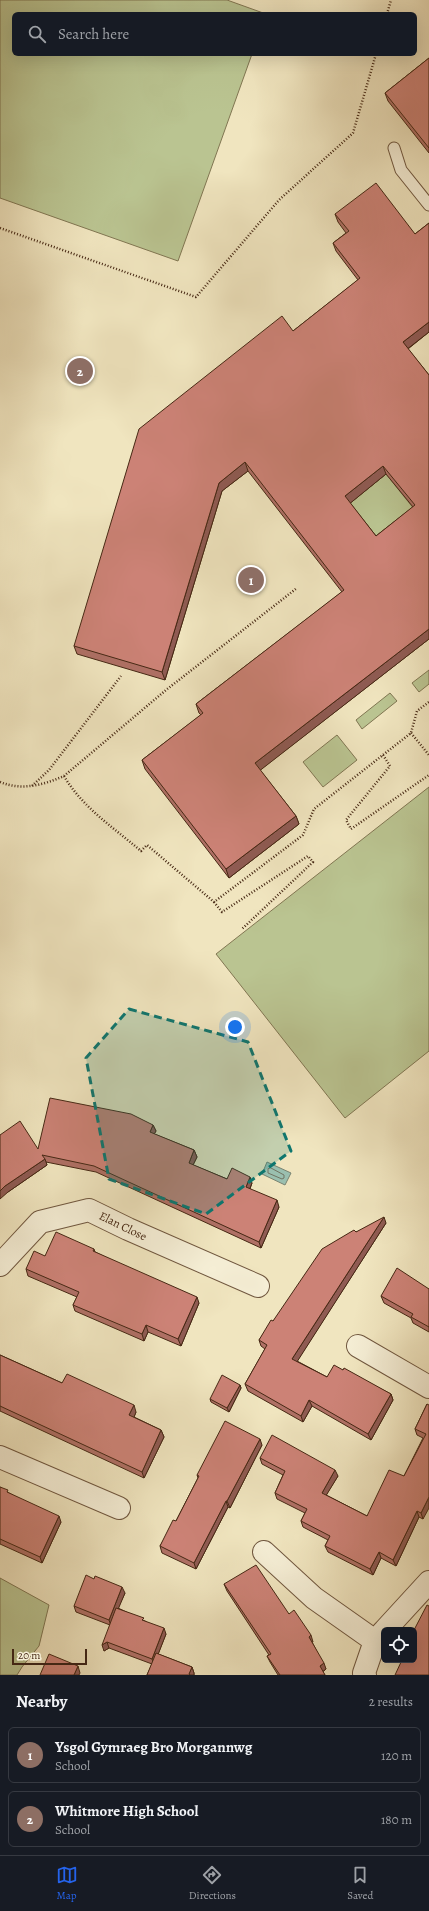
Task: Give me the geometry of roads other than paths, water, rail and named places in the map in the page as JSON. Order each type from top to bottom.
[{"type":"street","name":"Elan Close","points":[[0,1265],[40,1222],[89,1210],[128,1230],[258,1286]]},
{"type":"street","points":[[358,1346],[429,1387]]},
{"type":"street","points":[[0,1457],[119,1508]]},
{"type":"street","points":[[264,1552],[314,1598],[381,1634],[364,1673],[365,1675]]},
{"type":"street","points":[[387,1627],[429,1582]]},
{"type":"lane","points":[[394,148],[401,170],[429,205]]},
{"type":"water","points":[[267,1162],[291,1173],[285,1185],[262,1174]]},
{"type":"place","name":"Whitmore High School","points":[[80,371]]},
{"type":"place","name":"Ysgol Gymraeg Bro Morgannwg","points":[[251,580]]}]
